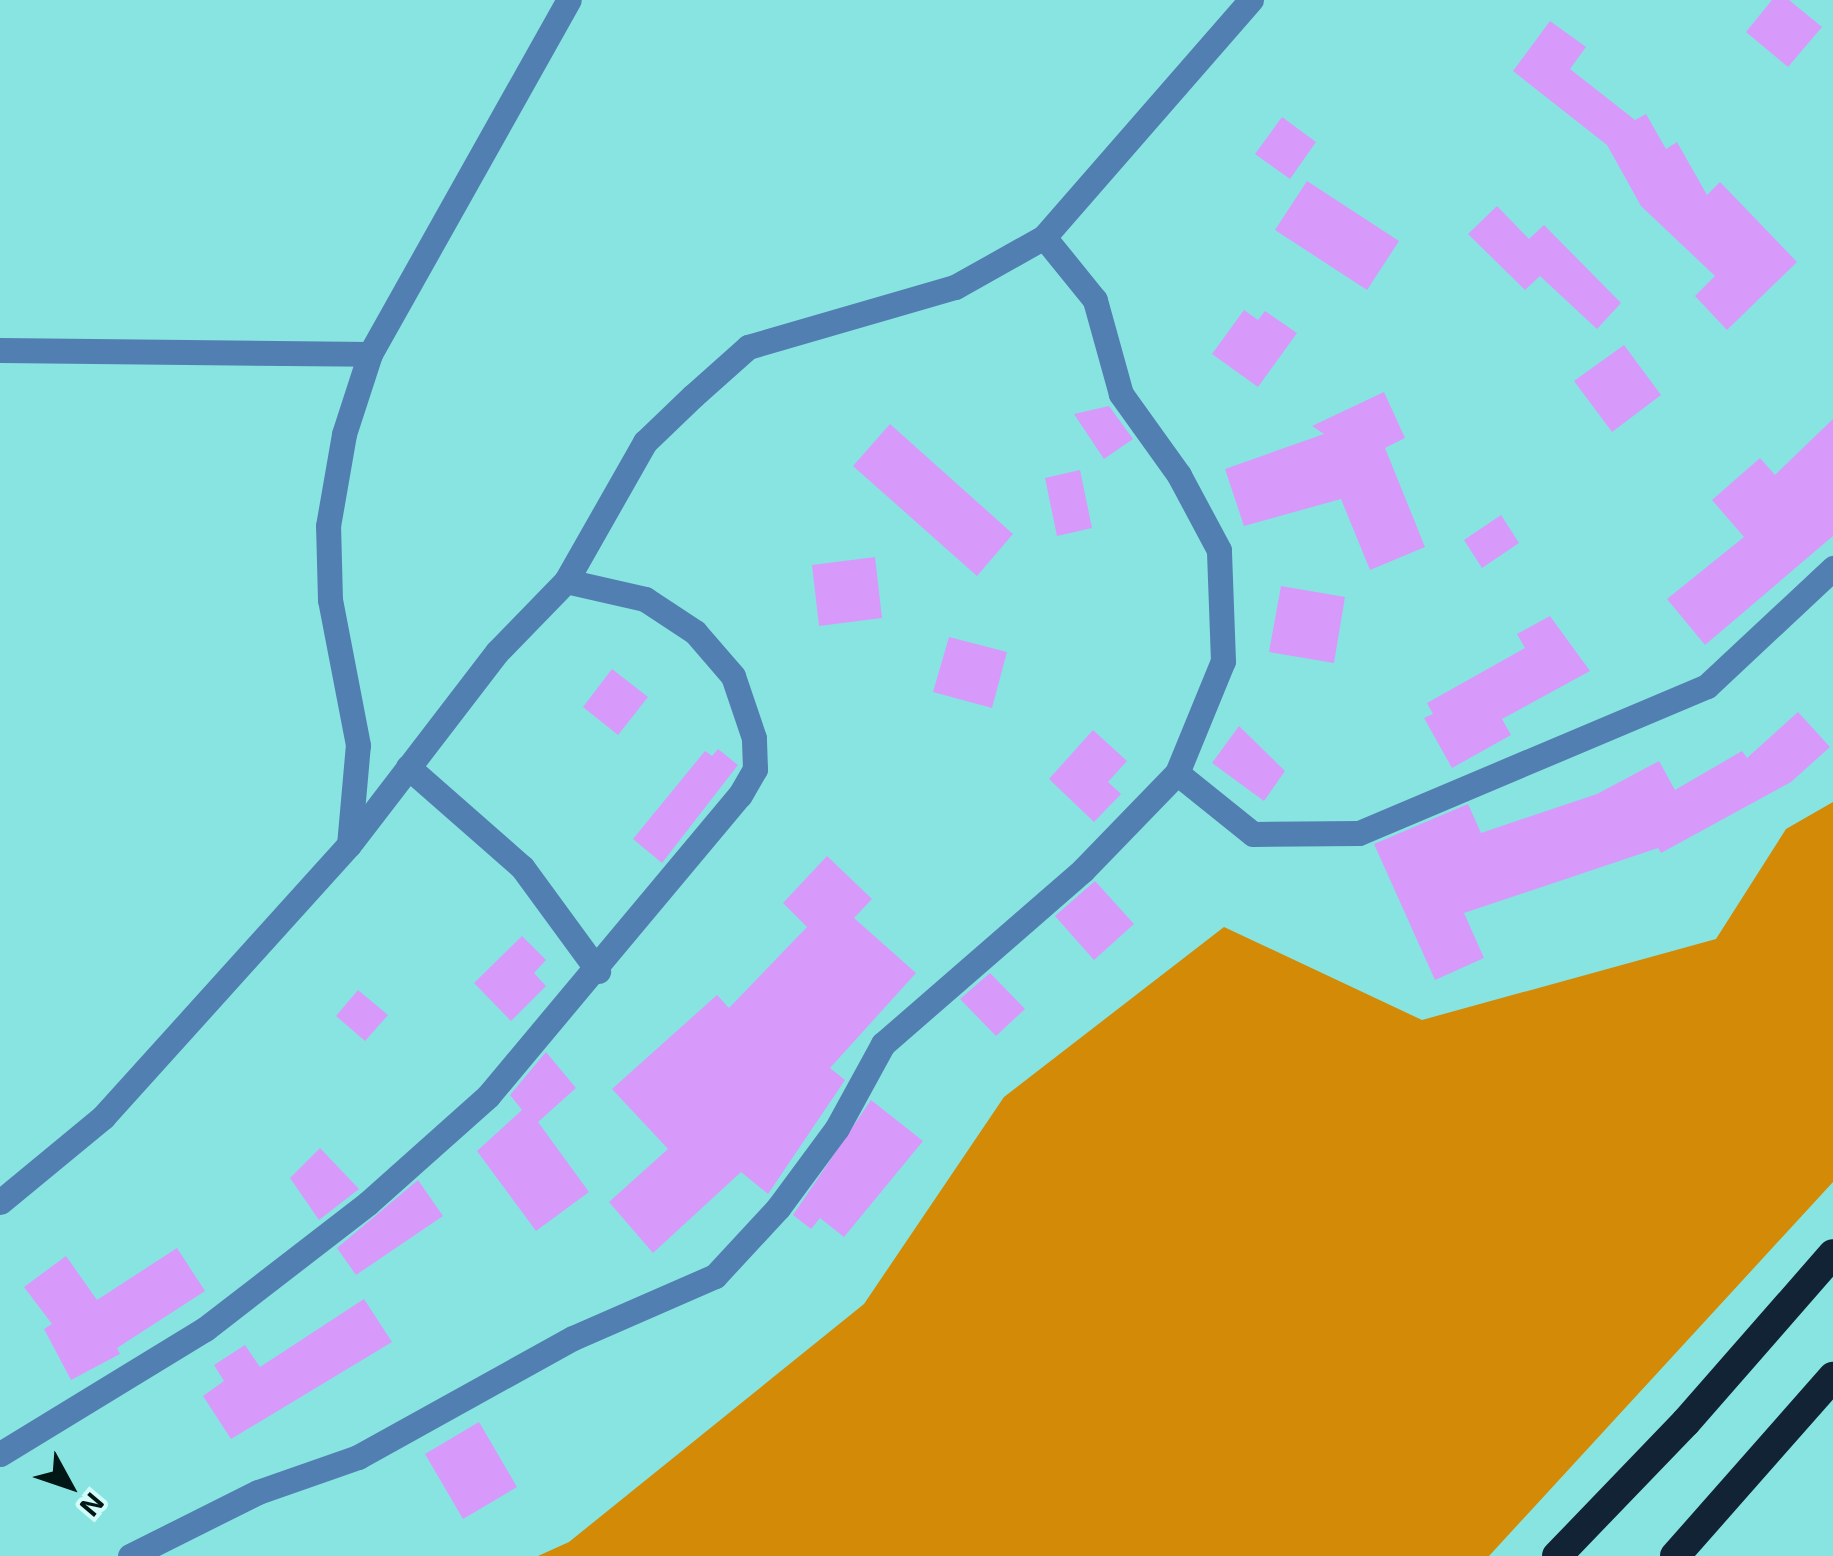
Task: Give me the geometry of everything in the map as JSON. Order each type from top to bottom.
[{"type":"highway","points":[[1557,1556],[1686,1422],[1833,1254]]},
{"type":"highway","points":[[1675,1556],[1833,1377]]},
{"type":"street","points":[[349,845],[358,745],[330,600],[328,526],[344,434],[370,354],[569,0]]},
{"type":"street","points":[[0,1202],[103,1117],[349,845],[497,652],[566,581],[645,442],[748,346],[955,288],[1044,238],[1251,0]]},
{"type":"street","points":[[130,1556],[258,1492],[358,1457],[573,1338],[715,1276],[778,1208],[837,1128],[883,1044],[1084,870],[1177,773],[1223,661],[1219,550],[1179,475],[1120,394],[1095,300],[1044,238]]},
{"type":"street","points":[[0,350],[370,354]]},
{"type":"street","points":[[1177,773],[1253,834],[1360,833],[1707,686],[1833,568]]},
{"type":"street","points":[[0,1454],[205,1329],[368,1203],[488,1096],[598,971],[740,795],[755,769],[754,738],[733,676],[695,632],[645,600],[566,581]]},
{"type":"street","points":[[408,767],[522,867],[598,971]]},
{"type":"shaded area","points":[[1833,802],[1833,1182],[1489,1556],[538,1556],[569,1542],[864,1304],[1004,1097],[1224,927],[1422,1020],[1716,939],[1786,829]]},
{"type":"building","points":[[1772,0],[1789,0],[1822,27],[1788,67],[1746,32]]},
{"type":"building","points":[[1550,21],[1586,47],[1570,69],[1635,120],[1646,114],[1666,149],[1677,142],[1707,195],[1720,182],[1797,262],[1727,330],[1695,296],[1715,276],[1641,206],[1607,145],[1513,71]]},
{"type":"building","points":[[1282,117],[1316,142],[1290,179],[1255,154]]},
{"type":"building","points":[[1307,181],[1399,241],[1367,290],[1275,230]]},
{"type":"building","points":[[1497,206],[1529,239],[1544,225],[1621,303],[1597,329],[1540,276],[1525,290],[1468,234]]},
{"type":"building","points":[[1244,310],[1258,320],[1265,311],[1297,333],[1258,387],[1212,354]]},
{"type":"building","points":[[1624,345],[1661,395],[1612,432],[1574,381]]},
{"type":"building","points":[[1384,392],[1405,438],[1385,448],[1425,547],[1370,570],[1341,499],[1244,526],[1225,469],[1324,434],[1312,426]]},
{"type":"building","points":[[1109,406],[1133,439],[1104,459],[1074,414]]},
{"type":"building","points":[[1833,419],[1833,536],[1705,645],[1667,599],[1744,537],[1712,500],[1760,458],[1775,475]]},
{"type":"building","points":[[890,424],[1013,534],[977,576],[853,466]]},
{"type":"building","points":[[1080,470],[1092,528],[1057,536],[1045,478]]},
{"type":"building","points":[[1501,515],[1519,543],[1482,568],[1464,540]]},
{"type":"building","points":[[875,557],[882,618],[819,626],[812,565]]},
{"type":"building","points":[[1281,586],[1345,597],[1334,663],[1269,652]]},
{"type":"building","points":[[1550,616],[1590,671],[1502,719],[1511,735],[1452,768],[1424,718],[1433,714],[1427,703],[1525,648],[1517,634]]},
{"type":"building","points":[[949,637],[1007,652],[992,708],[933,692]]},
{"type":"building","points":[[612,669],[648,697],[618,735],[583,707]]},
{"type":"building","points":[[1798,712],[1830,747],[1791,782],[1661,853],[1658,848],[1464,913],[1484,958],[1435,980],[1374,844],[1468,804],[1481,833],[1597,794],[1659,761],[1675,790],[1742,751],[1747,758]]},
{"type":"building","points":[[1239,726],[1285,771],[1264,801],[1212,763]]},
{"type":"building","points":[[1093,730],[1127,761],[1108,782],[1121,794],[1094,822],[1049,779]]},
{"type":"building","points":[[718,749],[738,765],[662,863],[633,839],[705,751],[712,756]]},
{"type":"building","points":[[827,856],[872,899],[854,918],[916,973],[830,1068],[845,1080],[768,1194],[741,1172],[653,1253],[609,1202],[668,1149],[612,1089],[717,995],[729,1008],[807,927],[783,903]]},
{"type":"building","points":[[1095,881],[1134,924],[1094,960],[1055,916]]},
{"type":"building","points":[[522,936],[546,960],[534,973],[546,986],[511,1021],[474,983]]},
{"type":"building","points":[[990,973],[1025,1009],[996,1036],[960,999]]},
{"type":"building","points":[[358,990],[388,1015],[365,1041],[336,1016]]},
{"type":"building","points":[[546,1052],[576,1088],[538,1122],[589,1192],[536,1231],[477,1151],[522,1110],[510,1095]]},
{"type":"building","points":[[871,1100],[923,1141],[844,1237],[820,1218],[811,1229],[793,1215]]},
{"type":"building","points":[[320,1148],[359,1189],[319,1220],[290,1178]]},
{"type":"building","points":[[418,1180],[443,1216],[356,1275],[337,1248]]},
{"type":"building","points":[[177,1248],[205,1291],[117,1348],[120,1354],[71,1380],[44,1329],[52,1324],[24,1287],[66,1256],[97,1300]]},
{"type":"building","points":[[364,1299],[392,1342],[231,1439],[203,1396],[224,1381],[214,1365],[245,1345],[260,1367]]},
{"type":"building","points":[[479,1422],[517,1487],[463,1519],[425,1454]]}]
